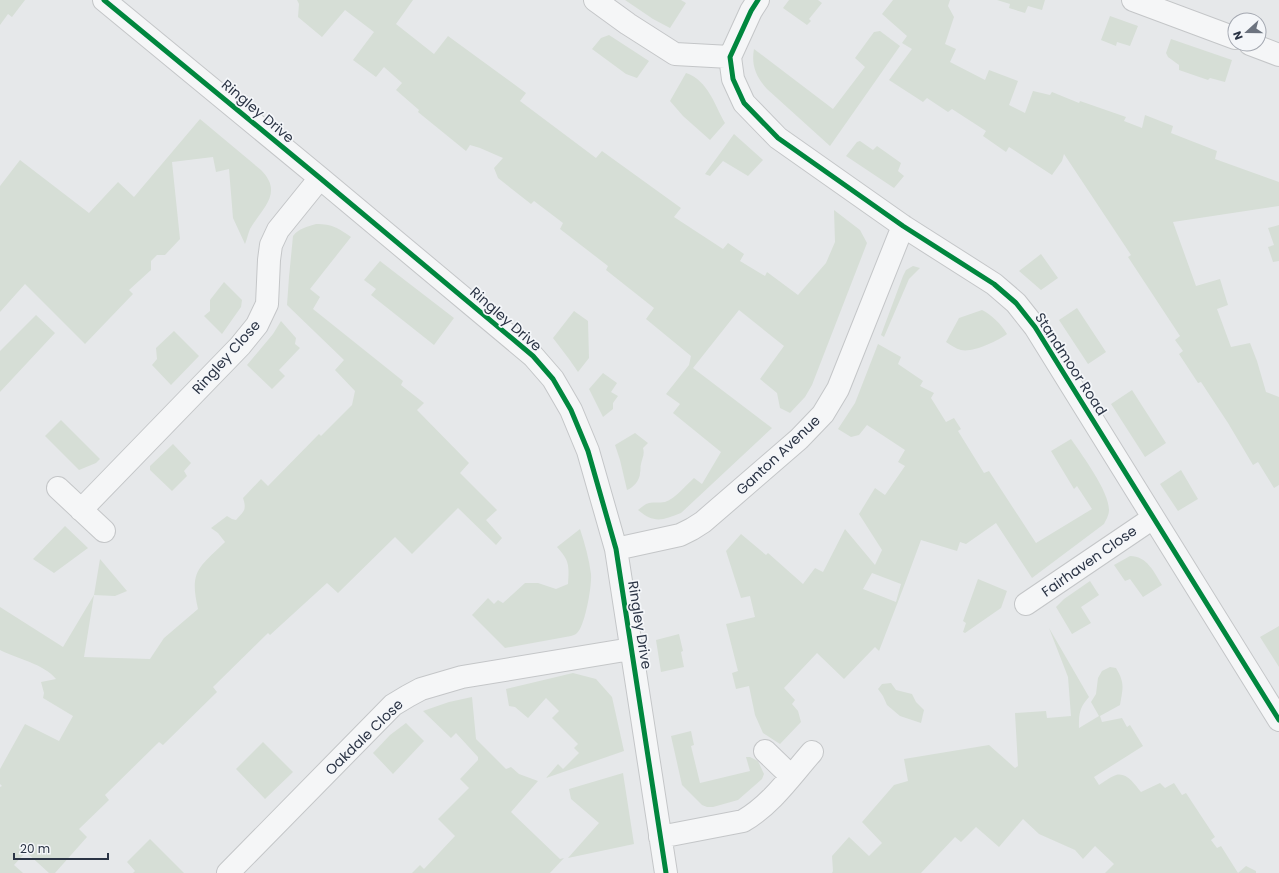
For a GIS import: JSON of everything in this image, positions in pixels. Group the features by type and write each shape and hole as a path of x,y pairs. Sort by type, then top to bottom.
{"street":[{"name":"Ringley Drive","path":"104,0 533,356 553,379 571,410 588,451 616,549 666,873"},
{"path":"596,0 628,24 675,54 730,57 751,11 758,0"},
{"path":"1133,0 1227,35"},
{"path":"1267,50 1279,55"},
{"name":"Standmoor Road","path":"730,57 733,79 744,103 778,138 903,226 994,284 1016,304 1035,327 1279,720"},
{"name":"Ringley Close","path":"81,510 240,346 258,325 267,304 271,245 278,230 320,178"},
{"name":"Ganton Avenue","path":"616,549 680,535 692,529 709,517 799,439 823,414 838,389 903,226"},
{"path":"58,488 104,531"},
{"name":"Fairhaven Close","path":"1026,604 1153,518"},
{"name":"Oakdale Close","path":"228,873 393,705 408,696 421,689 462,677 631,649"},
{"path":"765,751 791,776"},
{"path":"660,837 743,821 755,814 767,803 812,752"}],"shaded area":[{"path":"0,0 25,0 12,17 8,14 0,25"},
{"path":"297,0 413,0 396,24 434,54 448,36 526,93 520,101 596,158 602,151 681,208 674,217 723,249 728,243 744,254 740,261 765,276 767,272 798,295 826,263 835,242 834,210 860,230 867,243 812,385 805,397 790,413 780,408 777,393 760,379 784,346 739,310 693,368 772,428 681,513 664,519 654,519 638,510 649,503 665,502 669,500 677,495 694,478 702,484 721,452 673,413 680,404 666,394 689,365 691,356 646,319 654,308 606,270 608,266 560,229 563,223 534,201 531,204 498,178 494,168 503,158 470,145 466,151 418,112 419,110 396,90 402,83 384,67 376,77 353,60 374,32 345,10 322,37 298,17 299,4"},
{"path":"625,0 681,0 686,3 670,28 653,19"},
{"path":"789,0 818,0 822,3 809,19 811,21 807,25 783,8"},
{"path":"893,0 950,0 948,6 954,17 945,44 956,49 950,62 985,80 989,70 1018,81 1009,105 1025,113 1033,91 1050,95 1052,92 1079,103 1080,101 1126,117 1124,121 1142,128 1145,115 1173,126 1171,133 1217,151 1215,159 1279,182 1279,206 1173,222 1196,286 1220,279 1228,305 1217,309 1231,347 1250,343 1266,392 1279,397 1279,485 1274,488 1258,462 1253,465 1201,382 1198,383 1179,354 1183,351 1175,340 1180,336 1128,257 1131,255 1064,154 1062,161 1052,175 1009,147 1006,152 983,136 986,131 952,109 948,112 927,98 923,102 889,80 912,49 902,43 907,36 882,14"},
{"path":"997,0 1045,0 1042,10 1028,6 1025,13 1009,8 1010,4"},
{"path":"1110,16 1138,26 1130,46 1117,42 1116,46 1101,40"},
{"path":"880,31 900,46 830,146 767,89 755,70 753,60 754,49 833,109 865,67 855,58 874,32"},
{"path":"609,35 649,61 637,78 626,74 592,49 601,38"},
{"path":"1171,39 1232,60 1225,82 1210,78 1208,80 1179,70 1179,65 1168,57 1166,53"},
{"path":"686,73 694,76 705,87 725,123 710,140 683,116 670,101"},
{"path":"200,119 261,170 268,178 271,186 269,200 250,229 245,244 233,218 229,169 216,172 213,157 172,162 180,239 165,255 157,255 151,261 151,270 129,290 133,294 85,344 25,284 0,312 0,186 20,160 89,213 118,182 134,197"},
{"path":"734,134 763,160 748,176 723,161 710,176 705,174"},
{"path":"860,141 873,150 877,146 901,163 898,171 904,176 894,188 846,156 857,142"},
{"path":"322,224 335,227 351,237 310,289 320,297 313,309 403,381 401,385 424,403 417,410 469,463 460,473 497,510 486,520 502,538 496,545 458,508 412,554 395,537 338,593 327,583 270,635 268,633 213,687 217,692 163,745 159,742 105,795 109,800 79,829 87,837 55,873 49,873 26,852 14,865 23,873 0,873 0,787 2,786 0,784 0,769 25,724 59,741 73,716 43,698 44,693 41,682 56,679 51,674 45,669 0,650 0,607 63,647 94,595 84,657 150,659 164,638 198,609 195,586 198,571 225,542 218,533 211,528 227,516 236,520 245,508 243,498 261,479 268,486 319,434 321,436 352,405 355,391 335,370 344,360 287,305 293,236 295,233 306,227"},
{"path":"1279,225 1279,261 1273,262 1268,247 1274,245 1268,228"},
{"path":"1041,254 1058,278 1041,290 1019,271"},
{"path":"380,261 454,318 434,345 371,295 376,289 364,280"},
{"path":"913,266 920,268 909,279 884,337 881,335 903,276 906,270"},
{"path":"224,282 242,300 241,307 222,334 204,316 210,311 210,300"},
{"path":"1077,308 1106,352 1088,364 1059,320"},
{"path":"982,310 996,320 1007,334 998,340 972,350 959,349 946,342 959,318"},
{"path":"574,311 588,321 589,358 578,372 553,338"},
{"path":"36,315 55,333 0,392 0,351"},
{"path":"281,321 296,338 295,344 300,348 279,370 285,376 272,389 247,365 273,334"},
{"path":"174,331 199,356 171,385 152,365 157,359 156,348"},
{"path":"878,344 901,357 898,364 923,381 920,386 934,393 931,398 946,422 954,418 961,429 958,431 984,473 989,471 1036,543 1092,509 1077,486 1074,489 1051,451 1071,439 1100,483 1108,502 1109,510 1104,524 1032,578 996,523 966,544 960,542 957,551 921,540 879,651 875,647 844,679 817,653 784,688 795,700 792,704 798,711 801,722 780,744 763,733 755,715 749,686 736,689 732,673 738,671 726,624 755,617 750,596 741,598 726,551 741,534 766,555 768,553 803,584 815,568 823,572 845,529 875,565 882,550 859,514 875,488 885,495 905,466 898,462 905,450 867,425 859,435 851,437 838,429 855,403","holes":["872,573 901,584 896,602 863,589"]},
{"path":"603,373 617,383 611,392 618,396 613,403 613,409 603,417 589,389"},
{"path":"1132,390 1166,443 1145,457 1111,404"},
{"path":"61,420 100,459 96,463 79,470 45,436"},
{"path":"635,433 648,443 643,448 644,455 639,478 634,486 627,490 615,445"},
{"path":"173,444 191,463 184,471 187,476 172,491 150,470 150,466"},
{"path":"1181,470 1198,499 1178,511 1160,484"},
{"path":"65,526 88,548 54,573 33,559"},
{"path":"580,529 588,557 591,580 583,623 580,629 576,634 571,636 505,648 472,615 488,598 494,604 498,600 503,603 525,583 538,583 556,589 568,584 568,564 557,547"},
{"path":"1130,556 1141,559 1145,562 1153,570 1162,585 1143,597 1130,579 1125,581 1114,565"},
{"path":"100,559 127,591 115,596 94,595"},
{"path":"978,579 1007,591 1001,608 965,633 963,632 966,623 963,621"},
{"path":"1090,581 1099,595 1081,607 1091,623 1072,634 1056,607 1064,599"},
{"path":"1279,626 1279,667 1260,637"},
{"path":"1049,628 1089,697 1080,711 1079,728 1099,716 1091,702 1096,694 1098,678 1102,671 1110,667 1116,668 1122,682 1120,705 1100,716 1102,722 1122,718 1127,727 1130,725 1143,746 1094,777 1099,785 1116,775 1124,775 1127,777 1141,792 1160,783 1165,788 1174,783 1182,795 1186,793 1215,837 1211,840 1217,848 1221,846 1238,873 1105,873 1114,864 1095,846 1083,859 1075,850 1039,834 1023,819 999,847 976,827 961,842 955,837 921,873 832,873 832,856 849,837 869,856 882,843 862,822 894,785 908,781 904,759 989,745 1015,768 1018,766 1015,713 1046,711 1047,718 1071,716 1068,677"},
{"path":"679,634 683,651 681,652 684,667 661,672 656,640"},
{"path":"573,673 596,679 612,697 624,751 546,778 558,764 563,769 579,753 574,748 578,744 552,718 559,711 546,698 528,718 515,707 509,706 506,689"},
{"path":"891,683 896,690 912,694 916,702 924,710 921,723 900,716 887,705 878,689 882,684"},
{"path":"472,697 476,739 506,769 511,767 519,774 538,781 511,812 560,859 564,858 550,873 412,873 420,865 424,869 455,836 438,819 469,788 460,779 478,760 478,757 456,733 451,738 423,711 449,702"},
{"path":"406,723 424,741 393,774 373,753 390,735"},
{"path":"691,731 694,745 691,746 700,783 750,771 746,757 750,757 758,761 764,774 762,779 738,800 713,807 702,805 682,785 671,736"},
{"path":"263,742 293,772 265,799 236,769"},
{"path":"623,773 634,844 568,858 599,823 571,799 569,789"},
{"path":"150,839 184,873 133,873 135,871 127,862"},
{"path":"1246,866 1256,871 1256,873 1238,873"}],"cycle path":[{"path":"104,0 533,356 553,379 571,410 588,451 616,549 666,873"},
{"path":"758,0 751,11 730,57 733,79 744,103 778,138 903,226 994,284 1016,303 1035,327 1279,720"}]}
